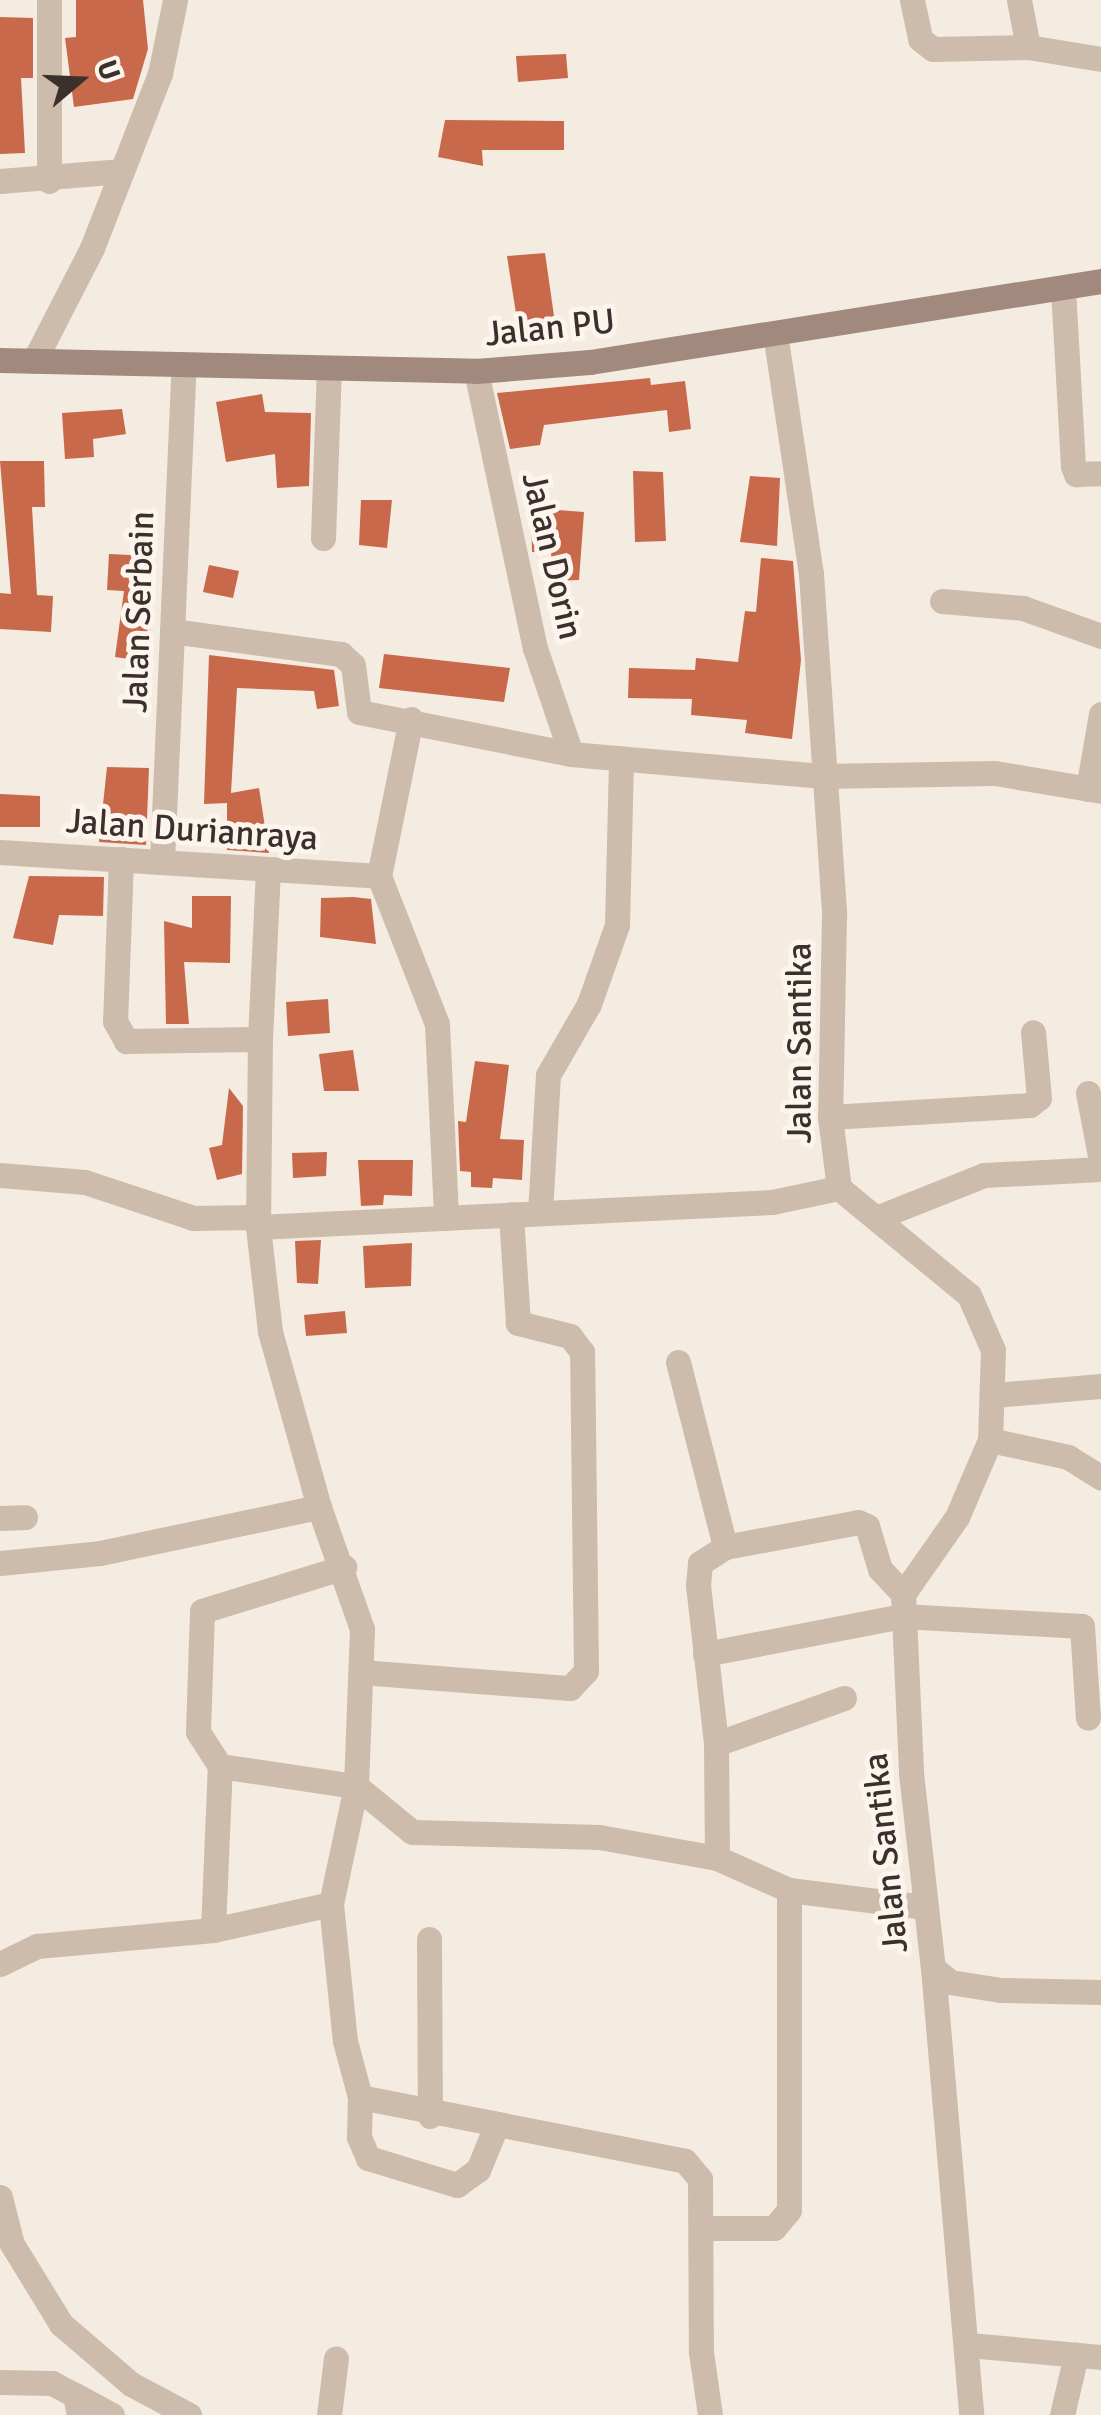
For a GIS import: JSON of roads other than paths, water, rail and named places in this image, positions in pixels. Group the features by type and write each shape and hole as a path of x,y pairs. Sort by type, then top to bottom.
{"street":[{"path":"48,182 49,0"},
{"path":"34,361 122,171 160,74 175,0"},
{"path":"912,0 924,46 1028,47 1101,60"},
{"path":"1018,0 1028,47"},
{"path":"0,181 48,182 122,171"},
{"name":"Jalan PU","path":"0,360 476,371 775,333 1101,281"},
{"path":"1063,288 1073,466 1076,474 1101,474"},
{"name":"Jalan Santika","path":"775,333 811,574 821,776 834,915 830,1117 839,1188 969,1295 993,1350 996,1395 990,1440 957,1517 902,1604 933,1968 950,1982 1001,1990 1101,1992"},
{"name":"Jalan Serbain","path":"162,861 184,364"},
{"path":"323,538 328,370"},
{"name":"Jalan Dorin","path":"476,371 535,648 571,754"},
{"path":"942,602 1023,608 1101,636"},
{"path":"172,631 342,654 352,665 354,708 621,762 821,776 995,773 1094,791 1101,714"},
{"path":"412,719 379,876 437,1024 446,1218"},
{"path":"540,1213 548,1075 589,1004 617,926 621,762"},
{"name":"Jalan Durianraya","path":"0,852 162,861 268,872 379,876"},
{"path":"121,860 120,1038 260,1039"},
{"path":"268,872 260,1039 258,1222 270,1331 319,1507 344,1566 362,1629 356,1786 331,1904 344,2041 360,2097 359,2138 368,2158 457,2185 478,2170 497,2124"},
{"path":"830,1117 1030,1105 1039,1098 1033,1032"},
{"path":"1088,1093 1101,1160"},
{"path":"876,1218 984,1174 1101,1169"},
{"path":"0,1175 85,1182 193,1218 258,1222 446,1218 772,1202 839,1188"},
{"path":"361,1672 570,1688 586,1671 582,1352 570,1336 518,1323 511,1214"},
{"path":"678,1362 725,1546"},
{"path":"996,1395 1101,1386"},
{"path":"990,1440 1068,1458 1101,1478"},
{"path":"0,1563 100,1552 319,1507"},
{"path":"717,1858 716,1744 700,1563 725,1546 858,1522 867,1526 880,1570 902,1604"},
{"path":"213,1930 220,1766 198,1732 202,1611 344,1566"},
{"path":"706,1654 902,1604 1082,1626 1088,1718"},
{"path":"716,1744 844,1698"},
{"path":"220,1766 356,1786 424,1837 599,1837 717,1858 790,1890 926,1908"},
{"path":"703,2228 774,2228 789,2210 790,1890"},
{"path":"0,1964 37,1946 213,1930 331,1904"},
{"path":"429,1939 430,2116"},
{"path":"933,1968 969,2345 971,2415"},
{"path":"360,2097 430,2116 497,2124 685,2161 700,2178 701,2352 710,2415"},
{"path":"0,2197 12,2244 60,2324 130,2384 189,2415"},
{"path":"969,2345 1089,2356 1062,2415"},
{"path":"329,2415 336,2358"},
{"path":"0,2382 52,2383 77,2405 112,2415"}]}
